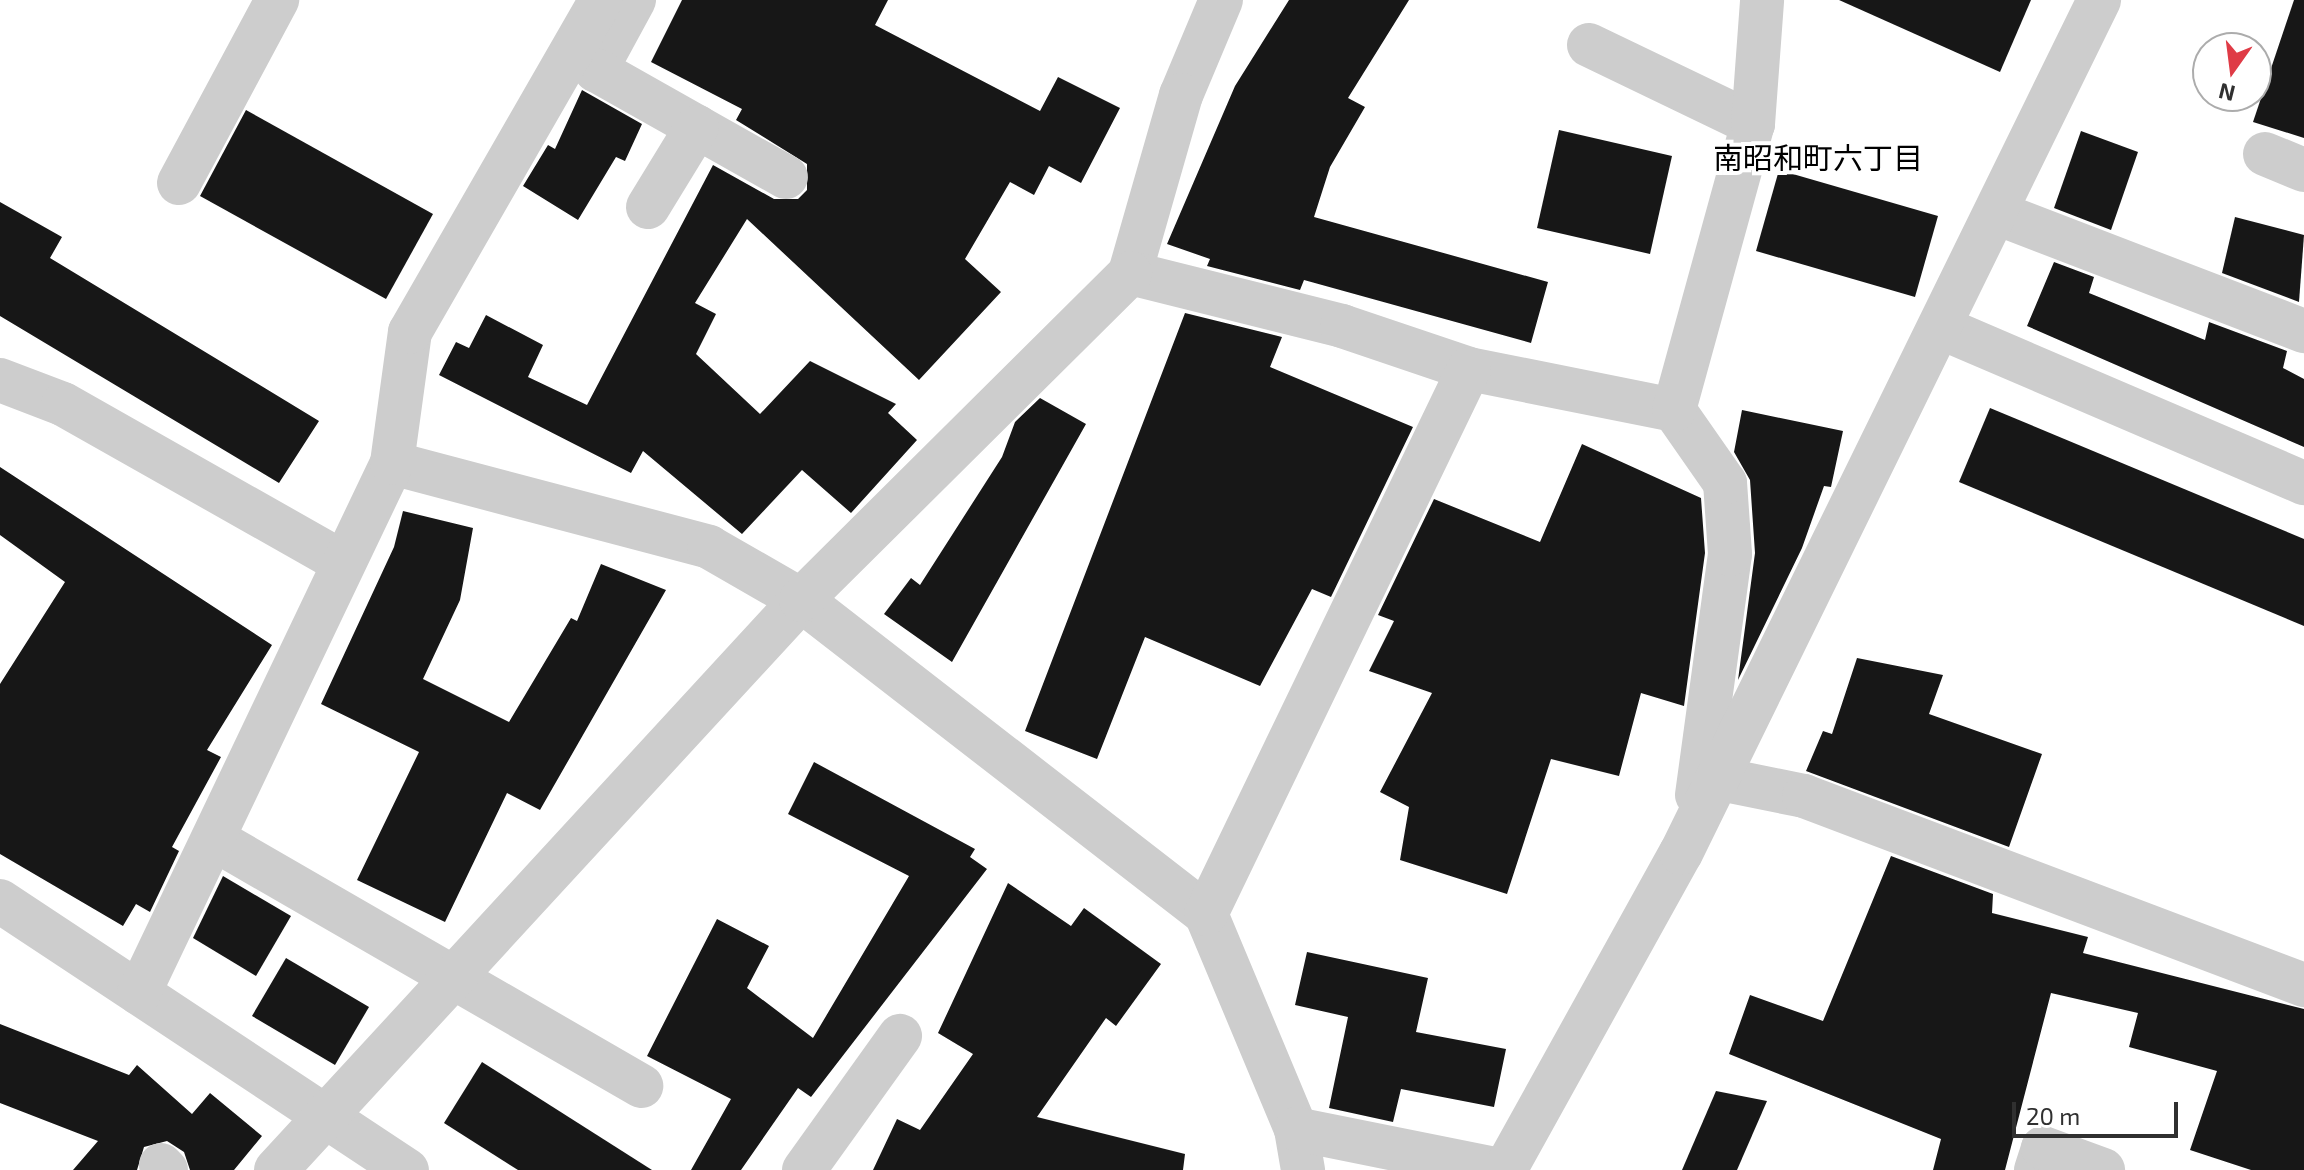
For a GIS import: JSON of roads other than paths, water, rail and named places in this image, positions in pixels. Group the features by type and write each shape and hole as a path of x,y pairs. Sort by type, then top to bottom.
{"street":[{"path":"179,183 277,0"},
{"path":"139,993 217,841 341,561 392,463 410,332 601,0"},
{"path":"634,0 596,70 786,177"},
{"path":"276,1170 449,975 801,600 1130,273 1181,95 1221,0"},
{"path":"1674,410 1753,124 1762,0"},
{"path":"392,463 709,547 801,600 1206,914 1300,1149 1502,1170 1695,822 1999,214 2099,0"},
{"path":"1589,45 1753,124"},
{"path":"648,207 697,127"},
{"path":"2265,154 2304,170"},
{"path":"1999,214 2304,331"},
{"path":"1130,273 1342,326 1469,369 1674,410 1725,483 1730,554 1704,703 1695,822"},
{"path":"1942,328 2304,483"},
{"path":"1206,914 1469,369"},
{"path":"0,380 63,404 341,561"},
{"path":"1715,778 1804,796 2304,985"},
{"path":"217,841 641,1086"},
{"path":"0,901 407,1170"},
{"path":"804,1170 900,1036"},
{"path":"2036,1170 2043,1148 2103,1170"}],"district":[{"name":"南昭和町六丁目","path":"1818,157"}]}
